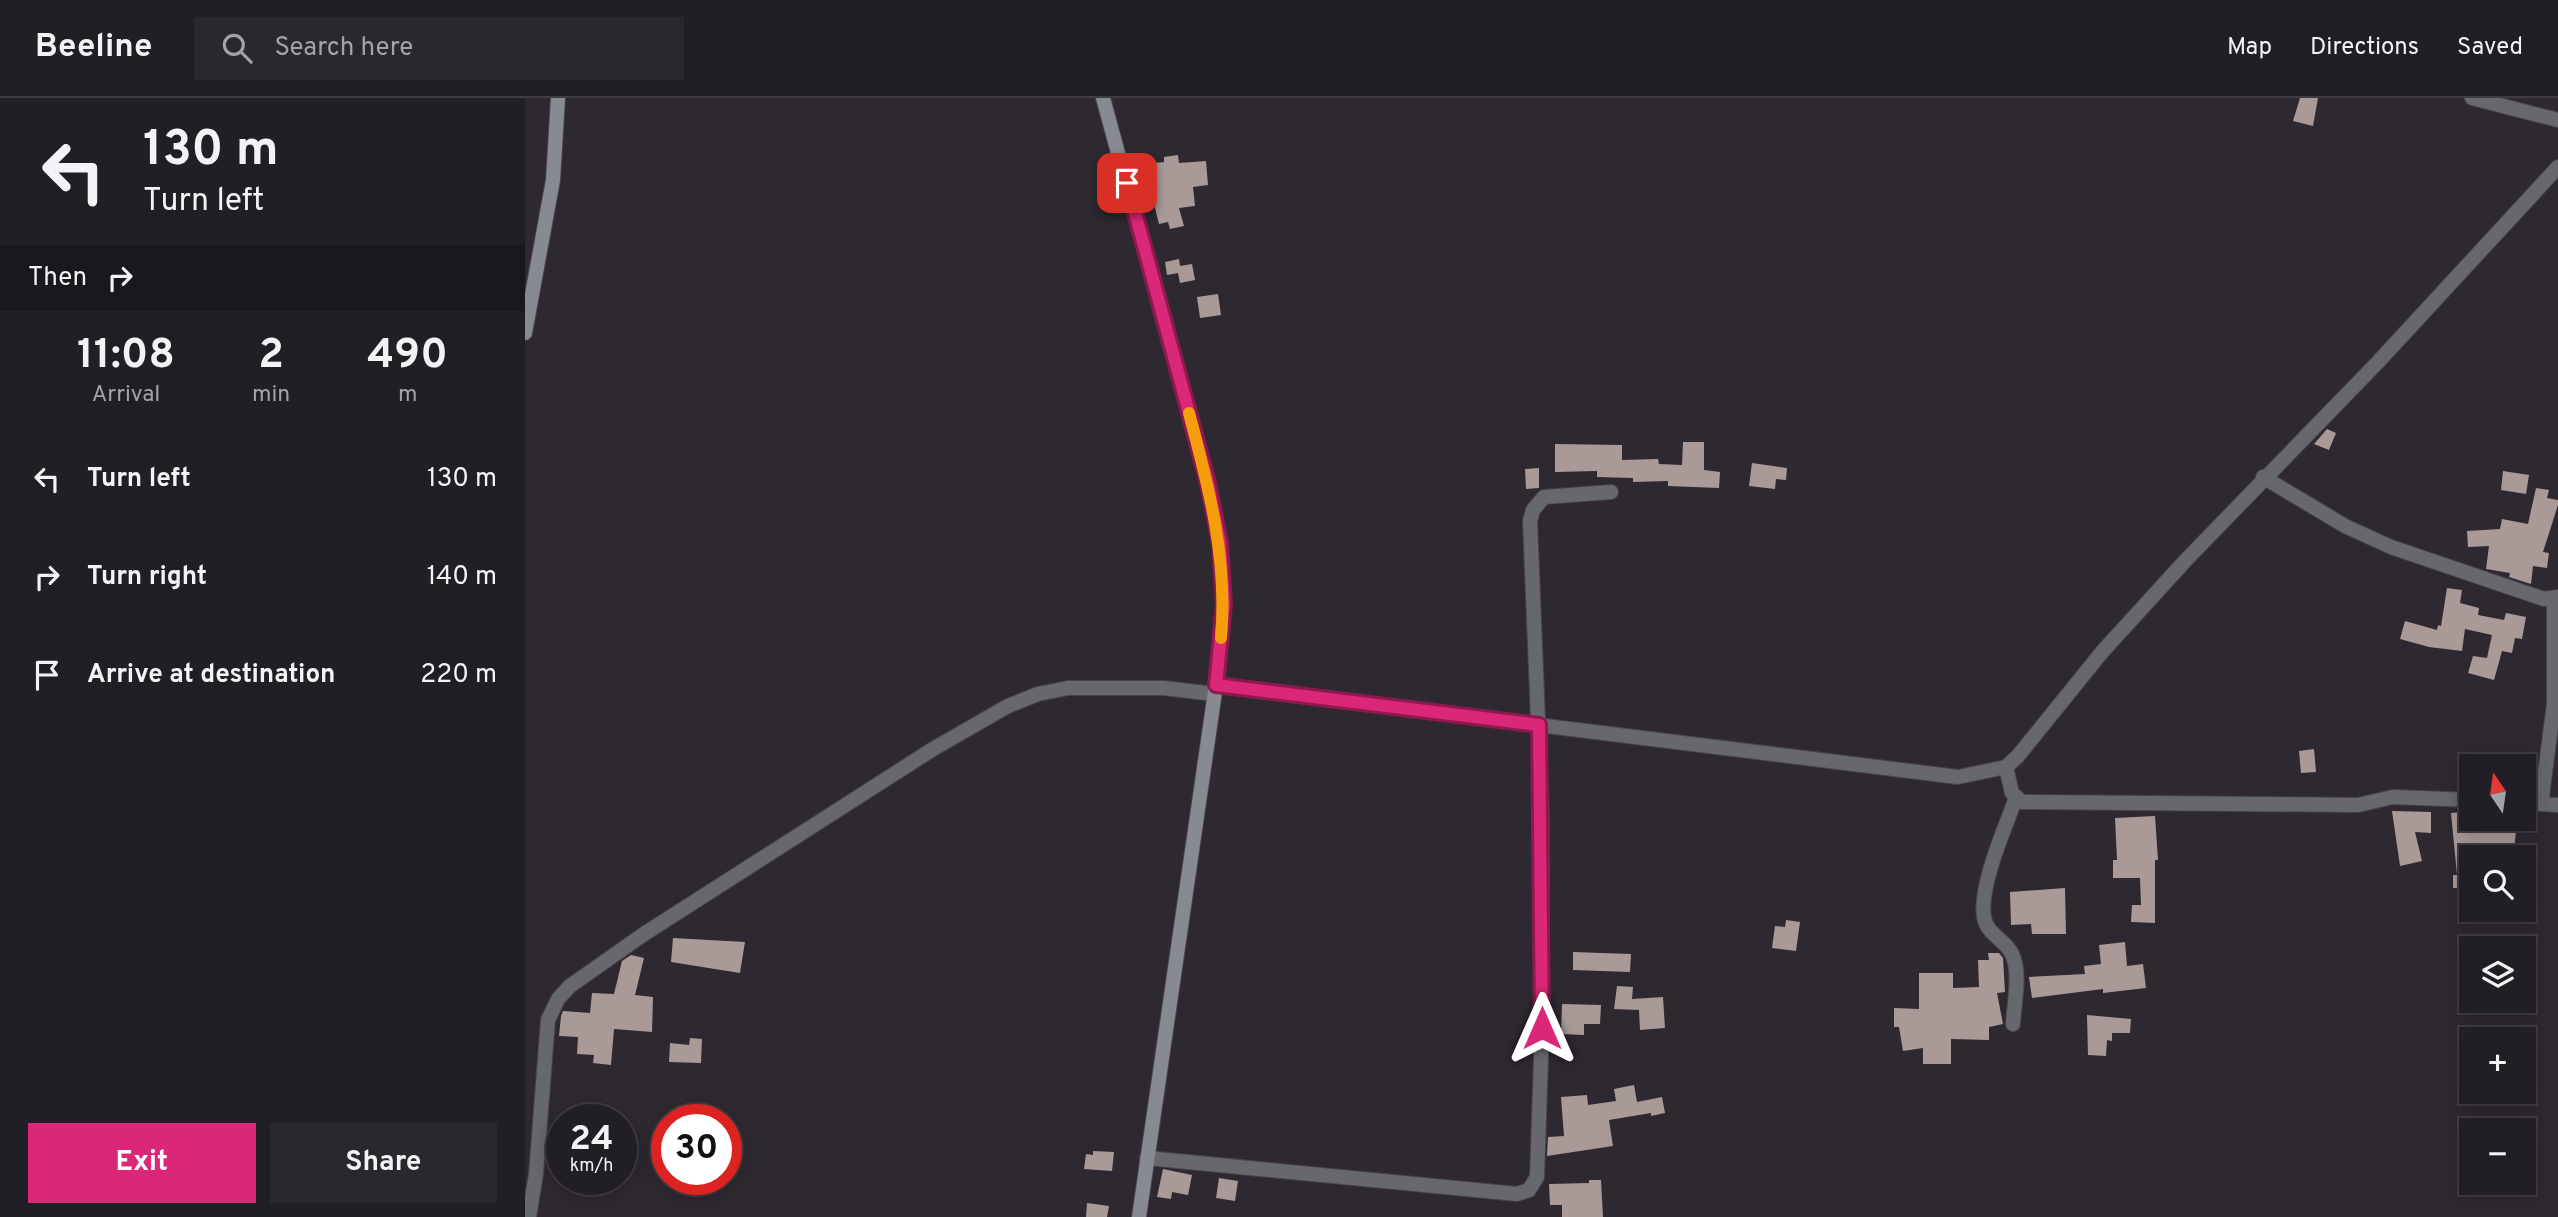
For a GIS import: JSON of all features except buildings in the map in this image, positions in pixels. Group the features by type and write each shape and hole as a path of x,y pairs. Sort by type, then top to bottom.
{"main road":[{"path":"525,333 553,180 558,98"},
{"path":"1103,98 1208,483 1218,531 1224,604 1215,690 1139,1217"}],"street":[{"path":"2472,98 2558,120"},
{"path":"530,1217 548,1020 558,999 570,986 644,934 933,749 1008,706 1038,694 1068,688 1215,690 1539,725 1958,777 1981,775 2005,767 2032,740 2102,652 2263,477 2378,362 2558,167"},
{"path":"2263,477 2345,526 2391,547 2556,598 2556,704 2541,804"},
{"path":"1147,1158 1517,1194 1534,1185 1537,1177 1542,1028 1539,725 1530,522 1532,510 1544,497 1611,492"},
{"path":"2005,767 2015,798 1985,893 1983,916 1989,931 2008,948 2015,964 2013,1024"},
{"path":"2015,798 2022,802 2042,804 2141,801 2358,805 2393,797 2459,800"},
{"path":"2536,803 2558,806"}],"slow traffic":[{"path":"1189,413 1208,483 1220,543 1224,604 1221,638"}],"route":[{"path":"1127,183 1208,483 1220,543 1224,604 1216,685 1539,725 1542,1028"}]}
